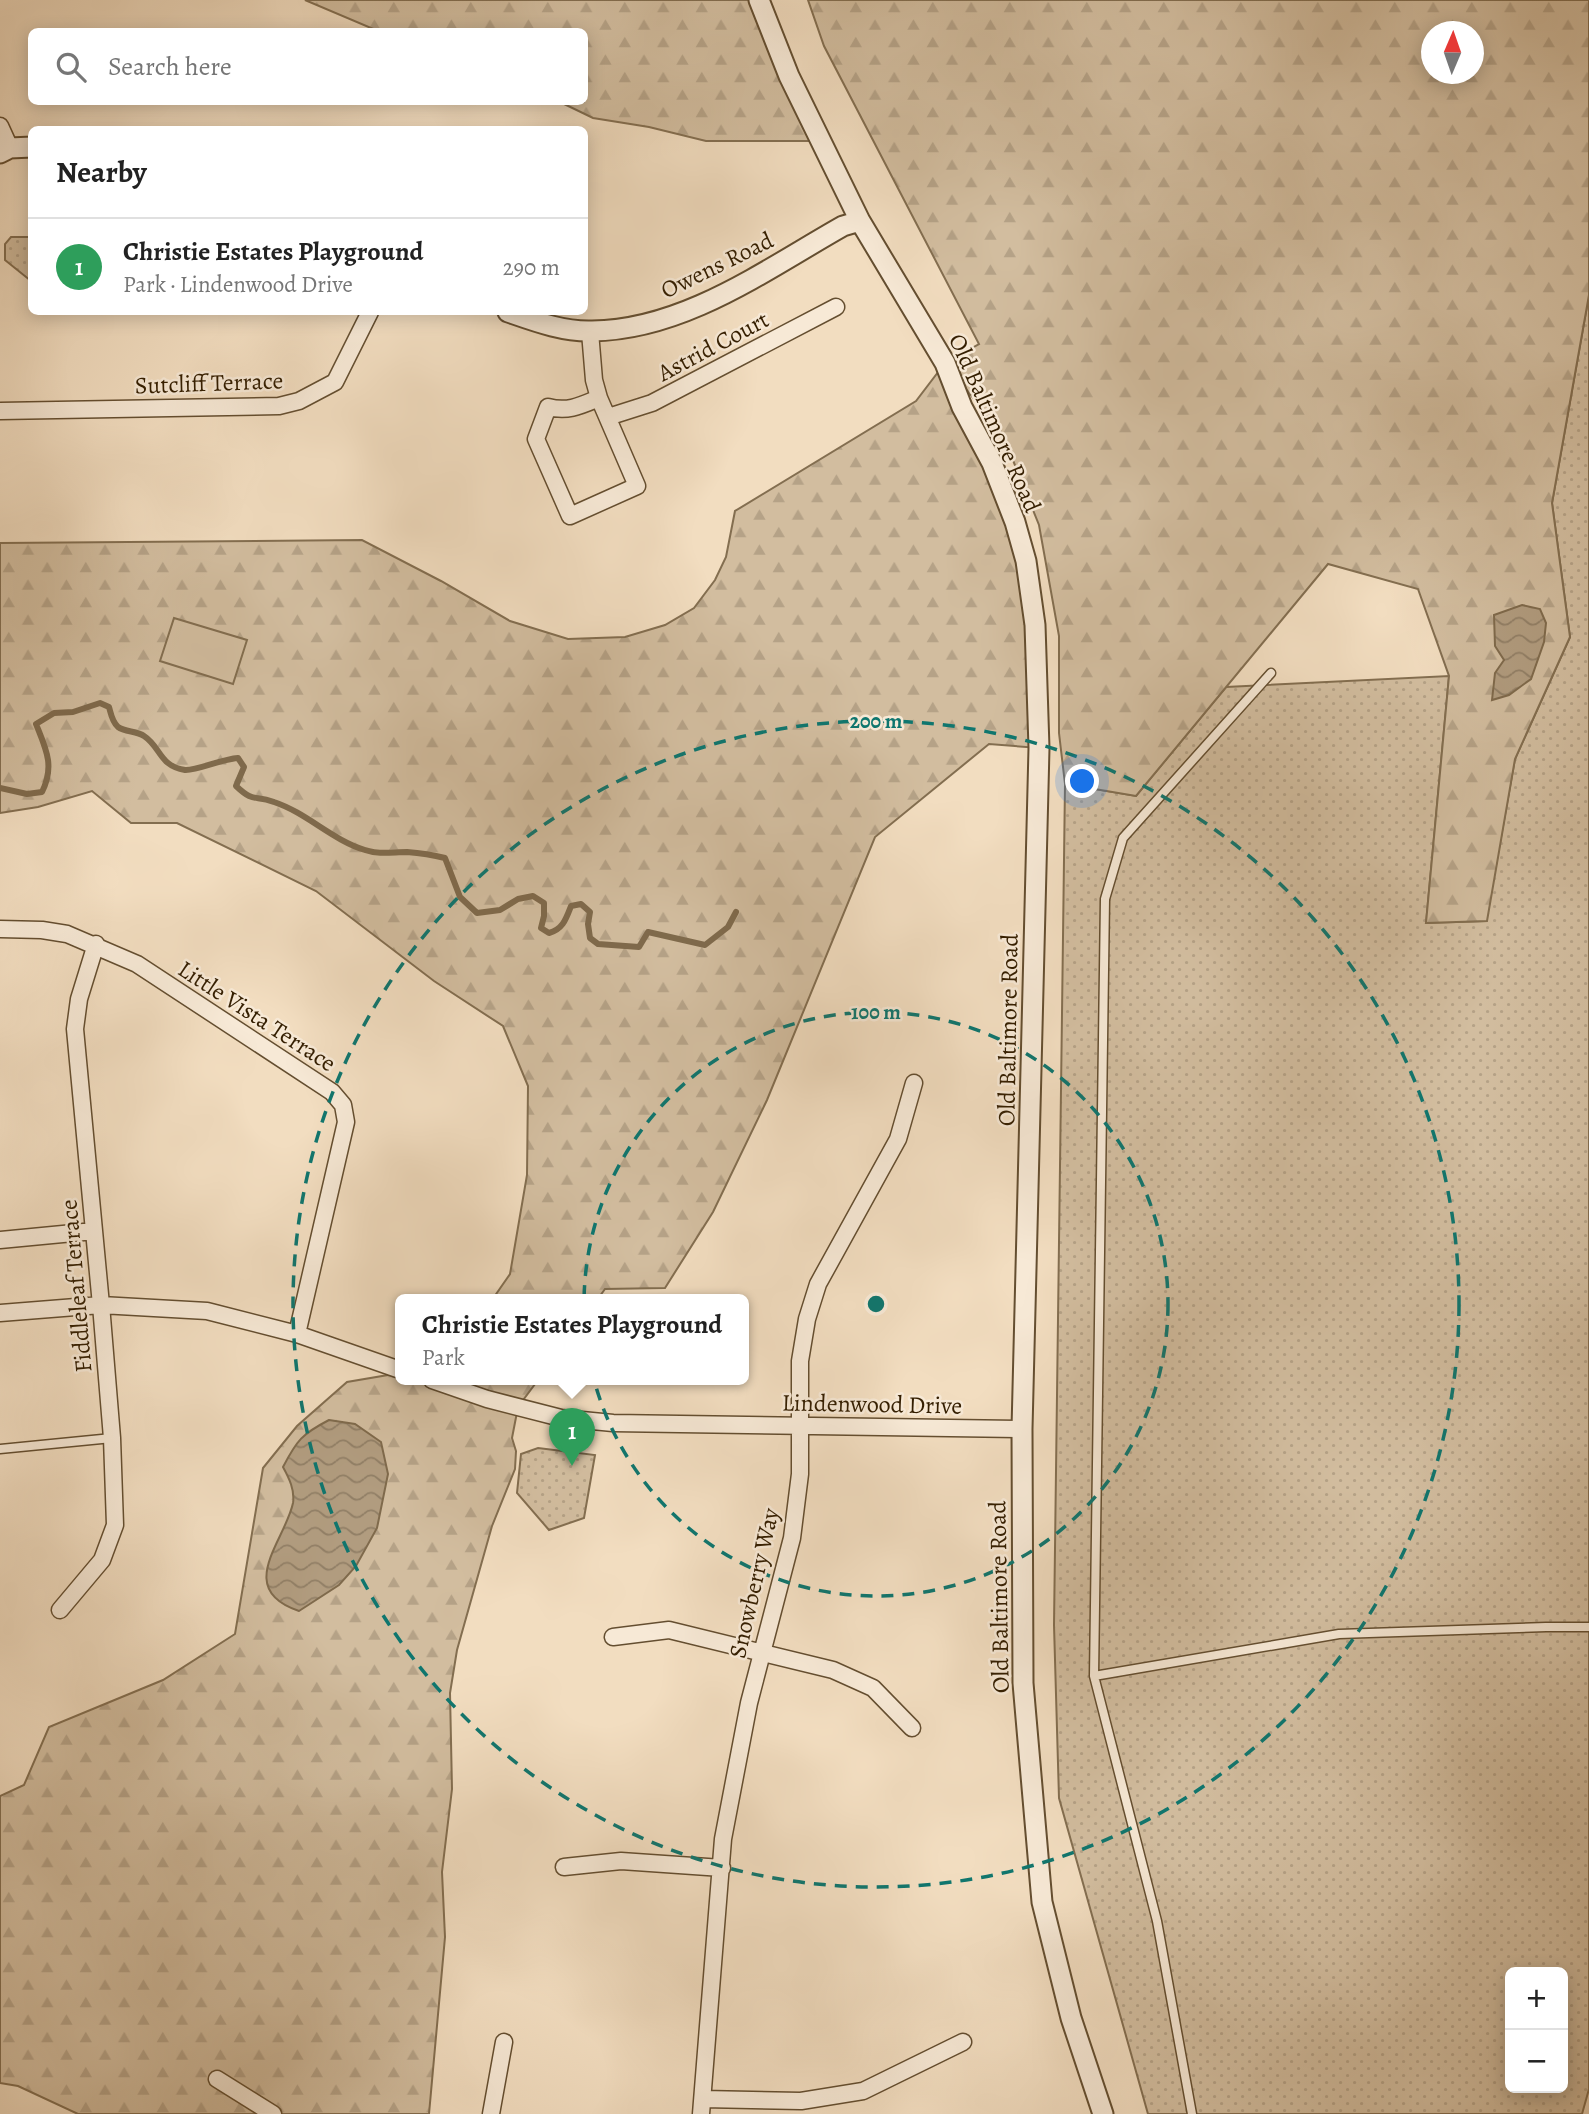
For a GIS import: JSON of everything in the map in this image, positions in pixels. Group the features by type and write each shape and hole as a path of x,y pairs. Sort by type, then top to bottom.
{"street":[{"name":"Old Baltimore Road","path":"759,0 789,76 860,221 945,363 962,407 992,463 1015,522 1026,562 1035,625 1039,760 1022,1429 1023,1683 1042,1902 1071,2018 1103,2114"},
{"path":"0,126 5,150 28,147"},
{"name":"Owens Road","path":"517,315 545,325 590,331 634,326 680,314 727,292 843,226 860,221"},
{"name":"Astrid Court","path":"608,417 652,403 836,307"},
{"name":"Sutcliff Terrace","path":"0,411 279,407 299,401 335,382 368,315"},
{"path":"590,331 594,380 599,398 637,486 570,516 536,439 548,407 561,411 572,410 599,398"},
{"name":"Little Vista Terrace","path":"0,929 42,929 68,934 137,964 332,1092 343,1105 346,1122 297,1334"},
{"name":"Fiddleleaf Terrace","path":"60,1610 102,1560 115,1525 112,1438 75,1029 79,999 96,944"},
{"name":"Snowberry Way","path":"702,2106 723,1839 749,1703 792,1538 800,1474 800,1361 807,1319 818,1284 898,1139 914,1083"},
{"path":"0,1240 94,1231"},
{"path":"0,1313 101,1305 207,1311 297,1334 395,1368"},
{"name":"Lindenwood Drive","path":"446,1385 487,1399 561,1418 613,1423 1022,1429"},
{"path":"613,1637 669,1630 833,1670 873,1688 912,1728"},
{"path":"565,1867 621,1861 722,1868"},
{"path":"491,2114 504,2042"},
{"path":"702,2106 801,2101 863,2091 963,2042"},
{"path":"217,2079 273,2114"}],"lane":[{"path":"1192,2114 1157,1922 1094,1676 1105,899 1123,838 1272,673"},
{"path":"0,1449 112,1438"},
{"path":"1094,1676 1339,1634 1589,1628"}],"green space":[{"path":"305,0 759,0 822,141 706,141 649,127 593,118 566,105 588,105 588,28 371,28"},
{"path":"808,0 1589,0 1589,295 1552,503 1570,637 1515,759 1487,921 1426,923 1449,676 1418,589 1328,564 1136,796 1065,784 1059,733 1059,636 1039,525 1002,433 947,366 1015,522 1039,748 989,744 875,837 767,1100 713,1212 665,1288 605,1289 601,1294 496,1294 510,1274 527,1175 528,1086 503,1026 434,981 316,891 177,823 131,823 92,791 38,807 0,813 0,543 362,540 510,621 568,639 625,637 665,625 694,608 715,580 726,557 735,511 916,401 945,363 979,344 824,46"},
{"path":"11,237 28,237 28,279 5,260 5,244"},
{"path":"1589,295 1589,2089 1582,2114 1148,2114 1059,1798 1054,1625 1065,784 1136,796 1226,687 1449,676 1426,923 1486,921 1515,759 1570,637 1552,503"},
{"path":"174,618 247,640 233,684 160,661"},
{"path":"395,1374 395,1385 534,1385 518,1407 512,1438 516,1451 515,1469 492,1526 457,1650 450,1693 452,1789 442,1872 445,1937 429,2114 78,2114 18,2086 0,2083 0,1796 24,1785 49,1727 163,1680 235,1634 263,1468 297,1426 347,1382"},
{"path":"538,1448 595,1455 584,1518 549,1530 517,1493 521,1454"}],"water":[{"path":"1522,605 1540,609 1546,623 1544,642 1531,679 1509,695 1492,700 1495,673 1504,660 1495,646 1494,615"},
{"path":"329,1420 355,1424 381,1442 388,1474 377,1528 356,1566 339,1585 299,1611 280,1602 270,1590 266,1577 274,1548 293,1503 292,1489 283,1467 301,1439"}],"waterway":[{"path":"0,788 27,794 42,792 48,774 48,758 36,724 54,713 73,712 100,703 109,707 118,727 150,740 165,760 176,768 190,770 238,758 244,767 236,786 247,795 286,807 353,846 370,852 412,852 445,858 460,897 477,913 500,910 518,899 533,896 544,903 541,928 549,933 561,926 571,906 581,904 590,912 590,938 598,944 639,947 648,932 705,945 728,927 736,912"}],"place":[{"name":"Christie Estates Playground","path":"572,1466"}]}
